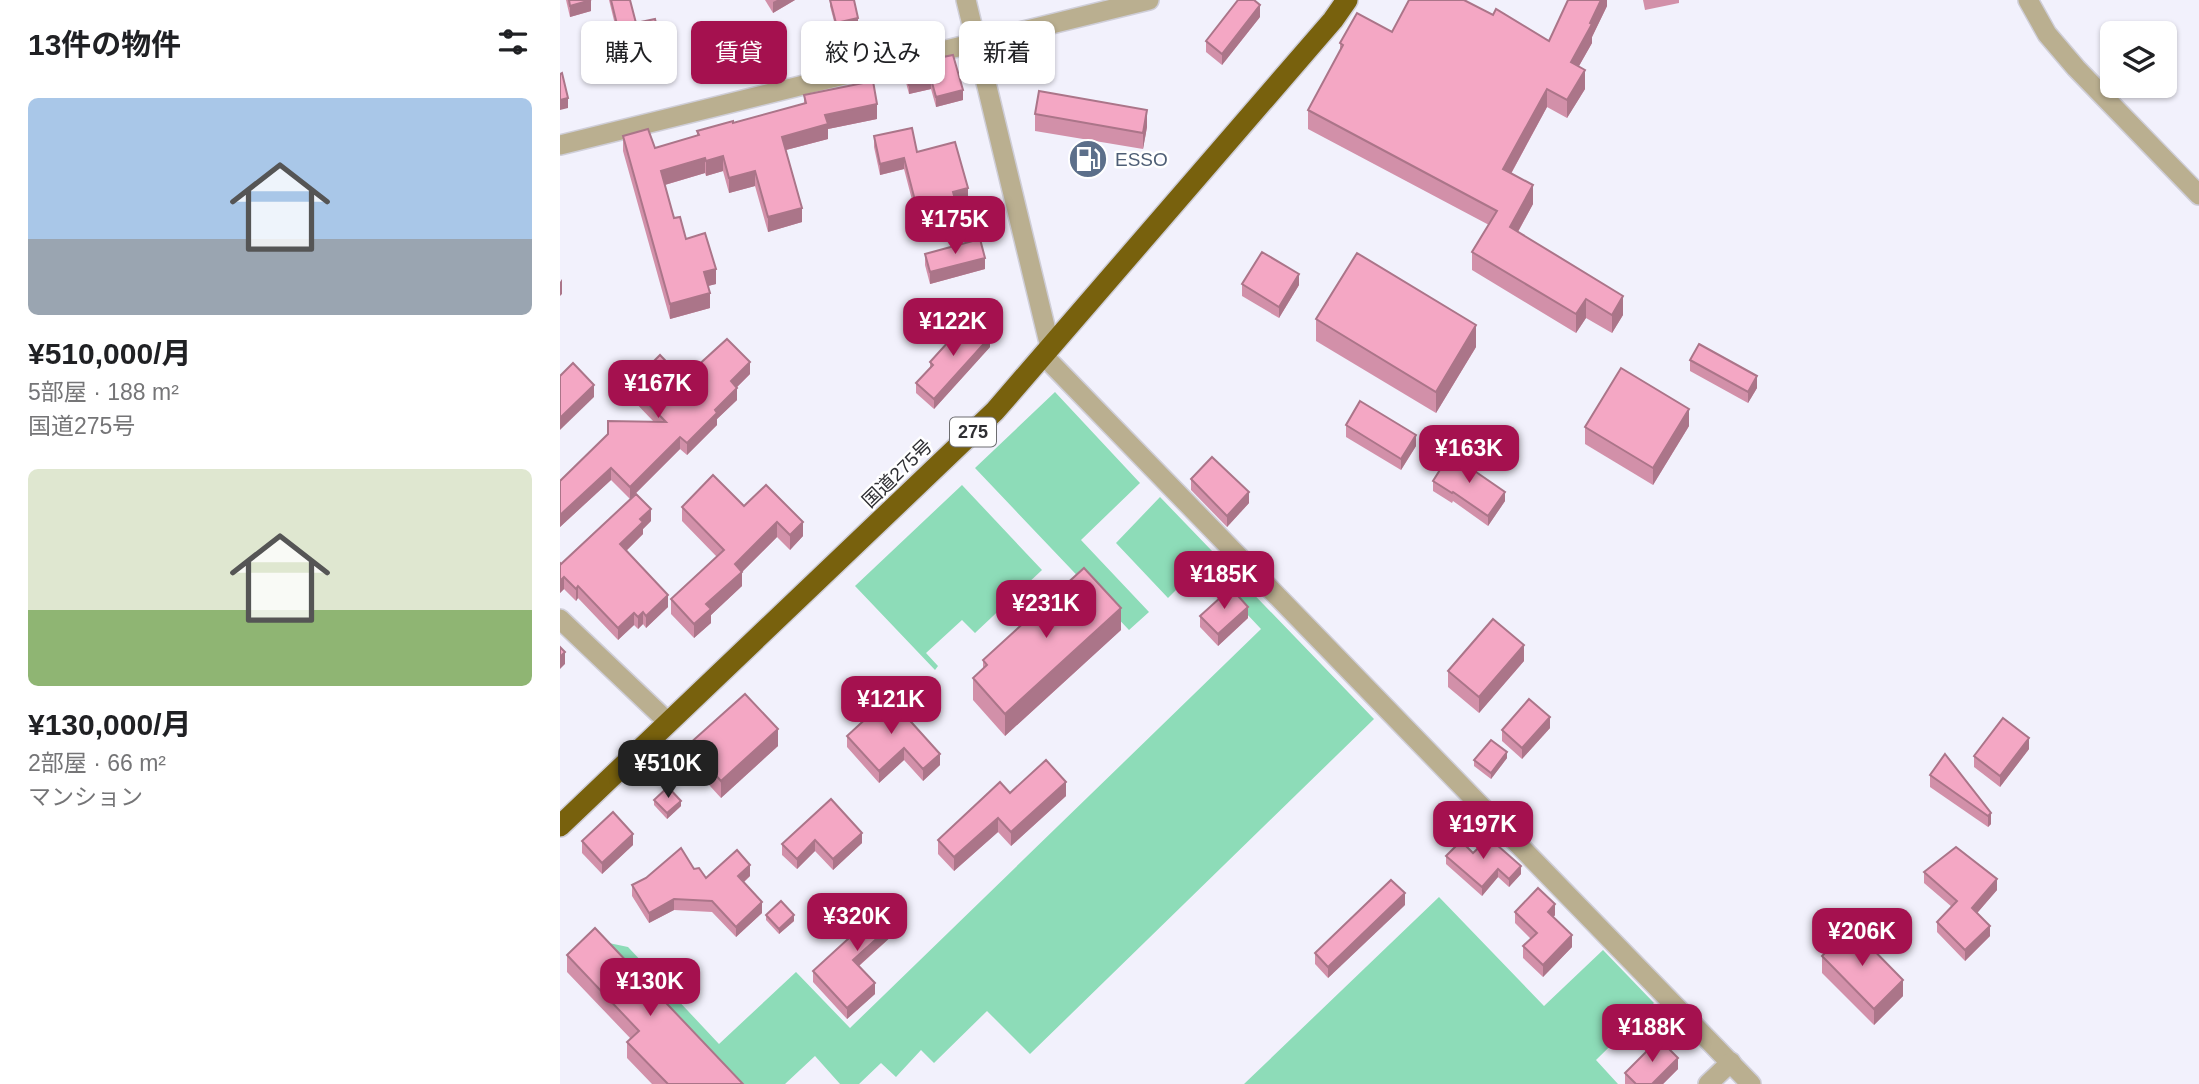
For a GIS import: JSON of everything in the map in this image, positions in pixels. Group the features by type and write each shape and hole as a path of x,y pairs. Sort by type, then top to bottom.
{"highway":[{"name":"国道275号","path":"560,827 995,411 1333,20 1347,0"}],"street":[{"path":"967,0 972,21"},
{"path":"1055,24 1149,0"},
{"path":"2028,0 2047,34 2076,68 2199,195"},
{"path":"560,145 959,47"},
{"path":"986,84 1046,351 1751,1084"},
{"path":"560,619 668,722"},
{"path":"1708,1084 1731,1062"}],"green space":[{"path":"1055,392 1140,483 1081,540 1149,612 1129,630 975,468"},
{"path":"962,485 1042,570 975,633 962,620 926,653 938,666 935,670 855,586"},
{"path":"1160,497 1374,719 1030,1054 987,1011 934,1063 921,1050 896,1077 881,1063 859,1084 840,1084 815,1056 785,1084 737,1084 604,942 628,947 719,1044 796,972 850,1028 1261,629 1229,595 1226,597 1198,568 1168,598 1116,543"},
{"path":"1439,897 1544,1006 1603,950 1654,1003 1596,1060 1618,1084 1244,1084"}],"building":[{"path":"569,0 591,0 570,6"},
{"path":"611,0 630,0 635,21 616,21"},
{"path":"830,0 854,0 858,18 835,21"},
{"path":"1238,0 1254,0 1260,5 1222,54 1206,41"},
{"path":"1409,0 1464,0 1493,15 1496,9 1549,41 1568,0 1601,0 1590,23 1592,24 1571,62 1585,70 1567,100 1547,89 1503,169 1533,185 1510,227 1623,296 1612,315 1586,299 1576,314 1472,252 1497,211 1308,110 1357,13 1392,32"},
{"path":"953,55 959,84 963,90 936,97 932,84 945,84 945,57"},
{"path":"562,73 568,98 560,100 560,74"},
{"path":"858,84 874,84 877,104 825,115 828,124 782,137 802,208 768,217 755,171 729,178 723,156 706,161 705,158 661,171 674,218 680,217 686,239 705,233 716,269 704,272 710,293 670,304 623,136 648,129 655,148 699,135 697,131 806,103 804,95"},
{"path":"1039,91 1147,110 1143,133 1035,114"},
{"path":"912,128 917,152 955,142 968,188 953,192 957,206 919,216 904,158 880,164 874,136"},
{"path":"980,239 985,258 930,272 925,254"},
{"path":"1262,252 1299,274 1279,307 1242,284"},
{"path":"1357,253 1476,325 1436,392 1316,319"},
{"path":"969,319 990,337 934,399 916,383 933,365 930,362"},
{"path":"727,339 750,362 731,381 737,388 715,410 717,413 687,443 680,437 630,487 611,468 560,515 560,481 608,434 608,421 666,422 630,385 660,355 683,379"},
{"path":"1699,344 1757,376 1748,392 1690,360"},
{"path":"573,363 594,385 560,418 560,376"},
{"path":"1621,368 1689,409 1653,468 1585,427"},
{"path":"1360,401 1416,435 1401,459 1346,425"},
{"path":"1450,454 1505,492 1488,516 1433,481"},
{"path":"1212,457 1249,492 1227,516 1191,479"},
{"path":"713,475 744,506 766,485 803,522 790,535 777,522 735,564 742,572 706,604 711,609 694,624 671,599 724,550 682,507"},
{"path":"636,494 651,509 640,519 643,522 620,544 668,595 646,616 643,612 638,617 634,613 618,628 578,586 576,589 564,577 560,581 560,563"},
{"path":"1084,568 1121,608 1005,714 973,678 987,665 983,660"},
{"path":"1231,588 1248,607 1218,634 1200,616"},
{"path":"1493,619 1524,645 1479,697 1448,671"},
{"path":"885,693 940,754 923,769 904,748 879,771 847,736 872,713 867,709"},
{"path":"745,694 778,729 721,781 688,745"},
{"path":"1529,699 1550,717 1522,748 1502,730"},
{"path":"2003,718 2029,738 2000,776 1974,756"},
{"path":"1491,740 1507,752 1491,773 1474,760"},
{"path":"1945,754 1991,813 1988,816 1930,775"},
{"path":"1046,760 1066,782 1011,832 998,818 954,857 938,840 1000,782 1010,793"},
{"path":"668,787 681,801 667,813 654,800"},
{"path":"831,799 862,833 833,859 815,840 797,859 782,844"},
{"path":"613,812 633,834 602,863 582,841"},
{"path":"1489,838 1521,866 1509,879 1498,869 1482,887 1446,856 1461,841 1473,853"},
{"path":"1956,847 1997,879 1972,908 1990,926 1965,950 1937,922 1957,901 1924,872"},
{"path":"681,848 694,869 699,868 706,878 737,850 750,865 738,876 762,902 736,927 712,901 674,899 649,913 632,885 646,878"},
{"path":"1391,880 1405,893 1328,967 1315,953"},
{"path":"1538,888 1555,904 1548,912 1572,935 1543,965 1523,946 1537,933 1515,912"},
{"path":"890,896 905,913 853,960 875,983 847,1008 813,971 860,928 851,919 865,906 871,913"},
{"path":"781,901 794,915 779,929 766,915"},
{"path":"1851,927 1903,980 1874,1009 1822,956"},
{"path":"595,928 743,1084 668,1084 627,1042 639,1031 567,955"},
{"path":"1659,1039 1678,1058 1652,1084 1636,1084 1625,1073"}],"place":[{"name":"ESSO","path":"1088,159"}]}
